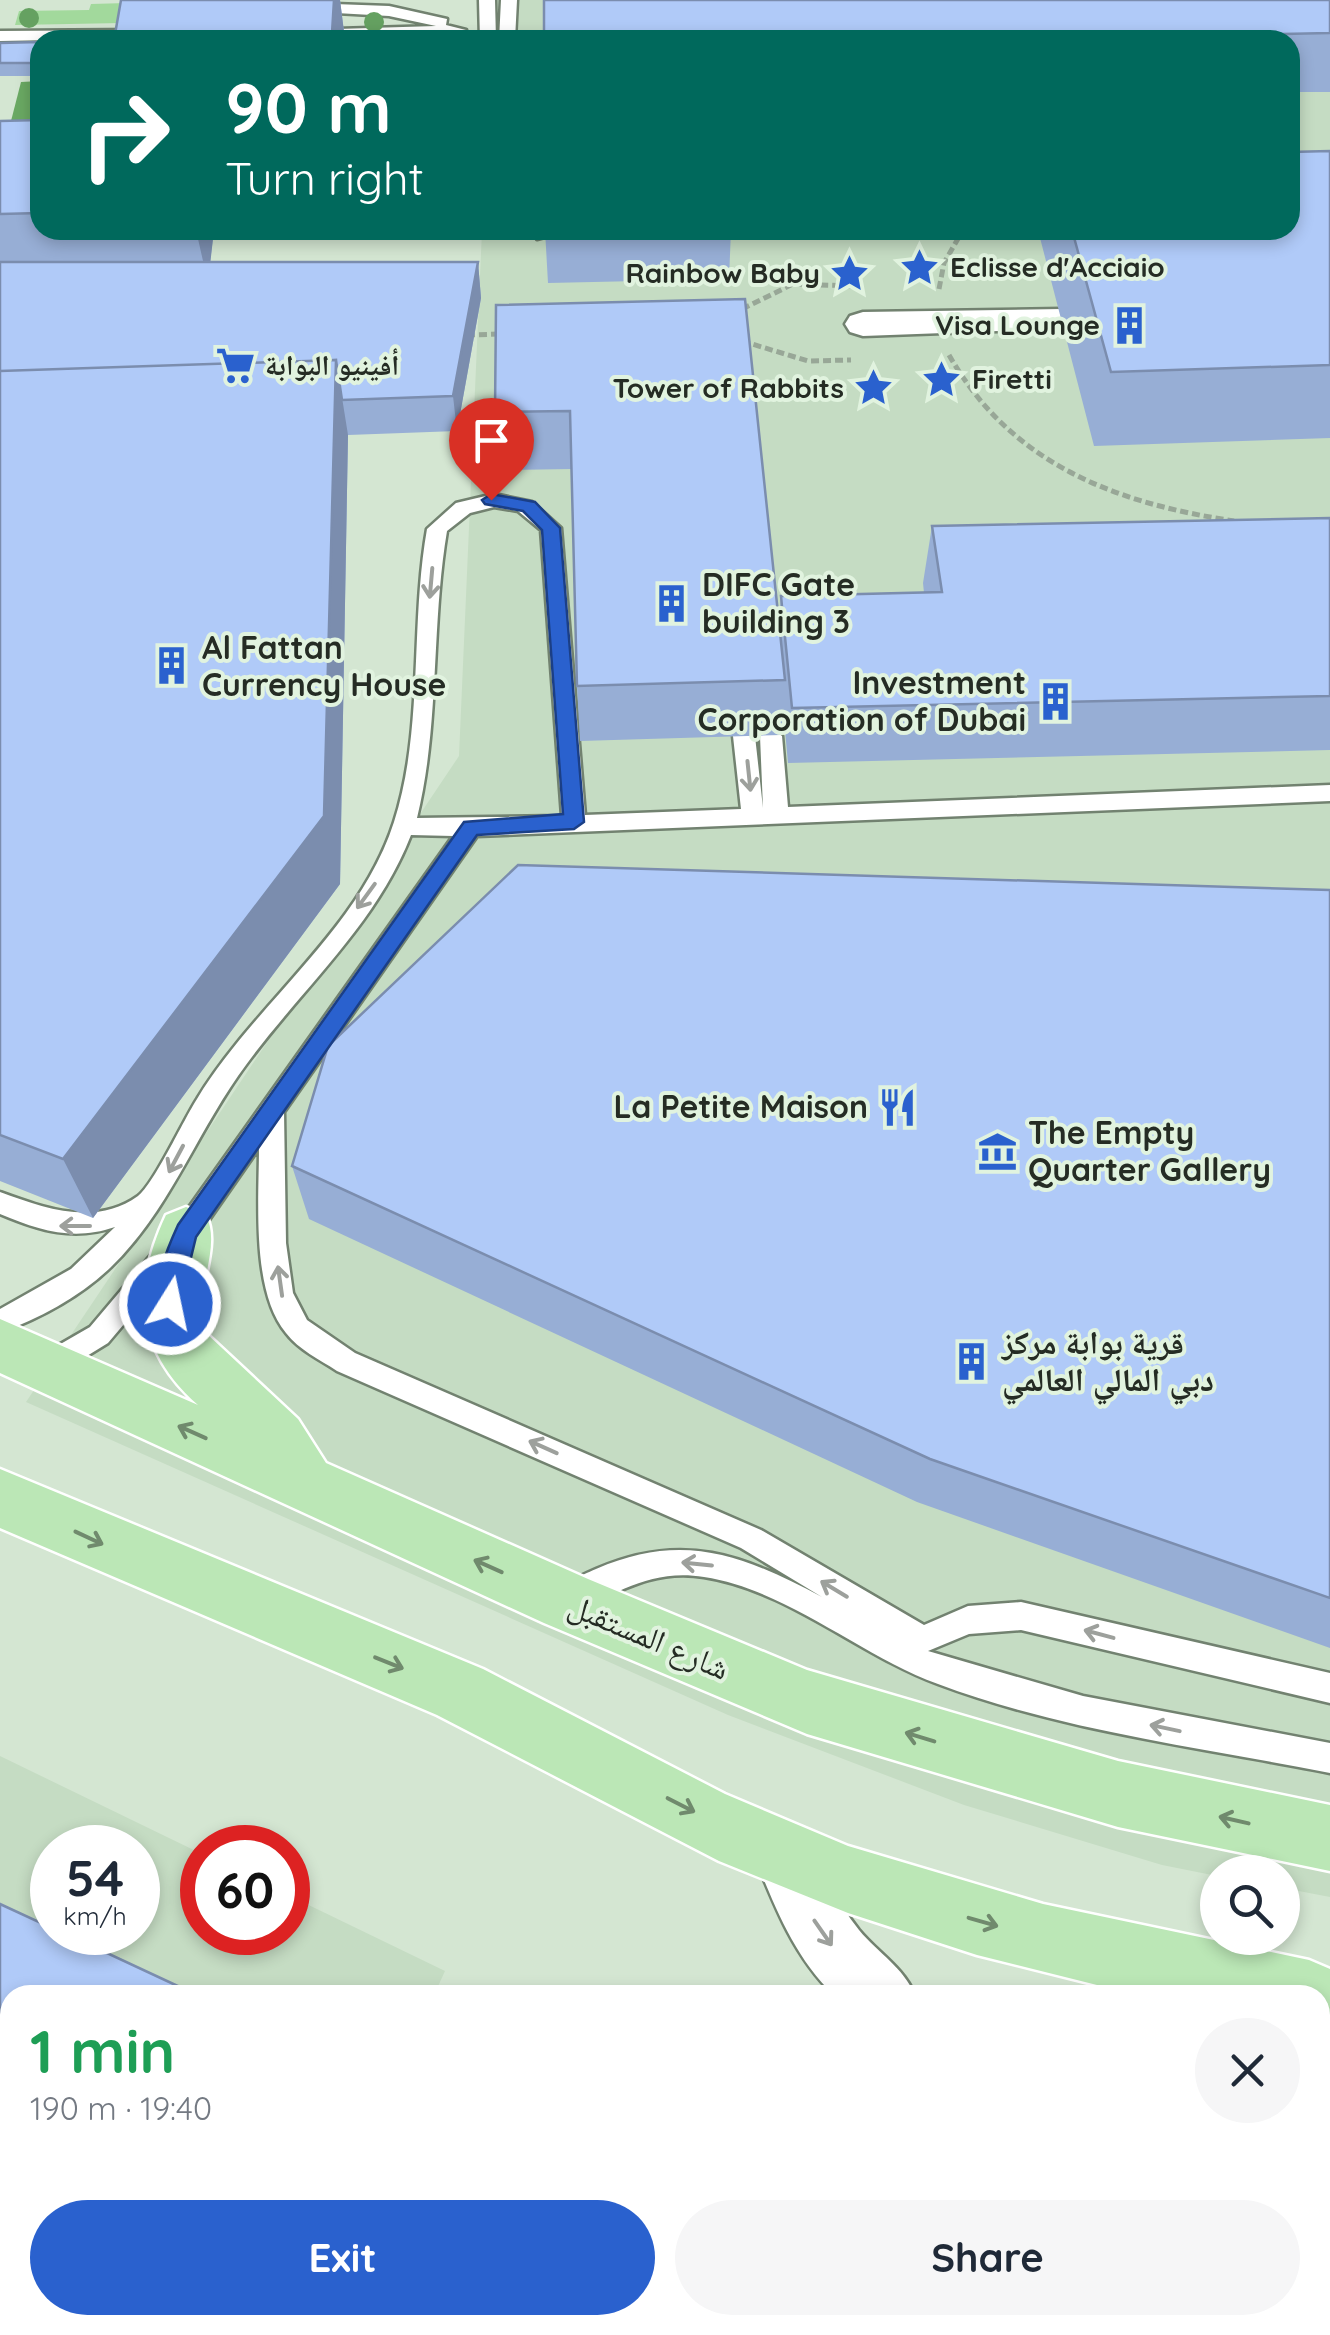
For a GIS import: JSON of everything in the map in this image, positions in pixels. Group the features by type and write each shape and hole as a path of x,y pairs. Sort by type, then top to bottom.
{"main road":[{"path":"168,1217 174,1268 170,1304 177,1338 195,1368 286,1449 306,1484"},
{"name":"شارع المستقبل","path":"16,1364 306,1484 566,1601 807,1702 1118,1794 1330,1838"},
{"path":"0,1498 136,1560 463,1694 784,1855 920,1903 1061,1944 1260,1985"}],"street":[{"path":"866,342 939,323 1062,320"},
{"path":"784,1855 818,1928 843,1960 872,1985"}],"lane":[{"path":"487,0 488,30"},
{"path":"508,30 509,0"},
{"path":"295,7 389,11 432,19 453,30"},
{"path":"1,42 30,40"},
{"path":"16,1364 99,1336 168,1217 229,1069 370,893 404,826 416,773 437,529 457,510 491,500 528,506 551,528 574,822"},
{"path":"744,736 753,814"},
{"path":"770,736 778,814"},
{"path":"404,826 471,828 1330,793"},
{"path":"0,1321 82,1275 168,1217 272,1111 471,828"},
{"path":"272,1111 274,1234 282,1295 288,1314 309,1337 346,1362 751,1539 907,1645 972,1681 1104,1715 1330,1758"},
{"path":"0,1203 49,1224 76,1228 168,1217"},
{"path":"566,1601 631,1568 667,1561 704,1563 740,1572 907,1645 968,1620 1021,1616 1330,1688"}],"path":[{"path":"957,240 941,274 939,323 952,362 970,389 1006,428 1055,462 1136,499 1244,522"},
{"path":"732,314 793,284 860,286"},
{"path":"459,336 519,334"},
{"path":"737,339 808,361 866,342"}],"shaded area":[{"path":"489,0 1330,0 1330,1897 1300,1891 1300,1855 1200,1855 1200,1873 1162,1865 964,1805 728,1715 26,1402 459,756 482,240 1300,240 1300,30 486,30"},
{"path":"127,3 123,23 15,25 19,11 89,10 91,4"},
{"path":"21,82 30,82 30,163 0,164"},
{"path":"0,1756 142,1825 30,1825 30,1955 160,1955 160,1834 180,1843 180,1955 310,1955 310,1906 445,1971 439,1985 0,1985"}],"building":[{"path":"121,0 334,0 332,30 116,30"},
{"path":"544,0 1330,0 1330,33 544,30"},
{"path":"30,42 30,63 0,63 0,43"},
{"path":"30,120 30,213 0,214 0,121"},
{"path":"1330,151 1330,365 1111,372 1075,240 1300,240 1300,152"},
{"path":"0,262 478,262 453,396 342,400 336,360 0,371"},
{"name":"DIFC Gate building 3","path":"745,299 785,680 577,686 570,411 495,412 496,305"},
{"name":"Al Fattan Currency House","path":"336,360 324,816 63,1159 0,1135 0,371"},
{"name":"Investment Corporation of Dubai","path":"1330,518 1330,696 792,708 781,596 942,592 932,526"},
{"name":"قرية بوابة مركز دبي المالي العالمي","path":"518,865 1330,890 1330,1598 930,1459 292,1166 328,1046"},
{"path":"0,1904 30,1918 30,1955 111,1955 176,1985 0,1985"}],"place":[{"name":"Eclisse d'Acciaio","path":"920,267"},
{"name":"Rainbow Baby","path":"850,273"},
{"name":"Visa Lounge","path":"1130,325"},
{"name":"أفينيو البوابة","path":"235,365"},
{"name":"Firetti","path":"942,379"},
{"name":"Tower of Rabbits","path":"874,388"},
{"name":"DIFC Gate building 3","path":"672,603"},
{"name":"Al Fattan Currency House","path":"172,666"},
{"name":"Investment Corporation of Dubai","path":"1056,701"},
{"name":"La Petite Maison","path":"898,1107"},
{"name":"The Empty Quarter Gallery","path":"998,1151"},
{"name":"قرية بوابة مركز دبي المالي العالمي","path":"972,1361"}],"route":[{"path":"170,1304 174,1268 186,1232 471,828 574,822 551,528 528,506 491,500"}]}
